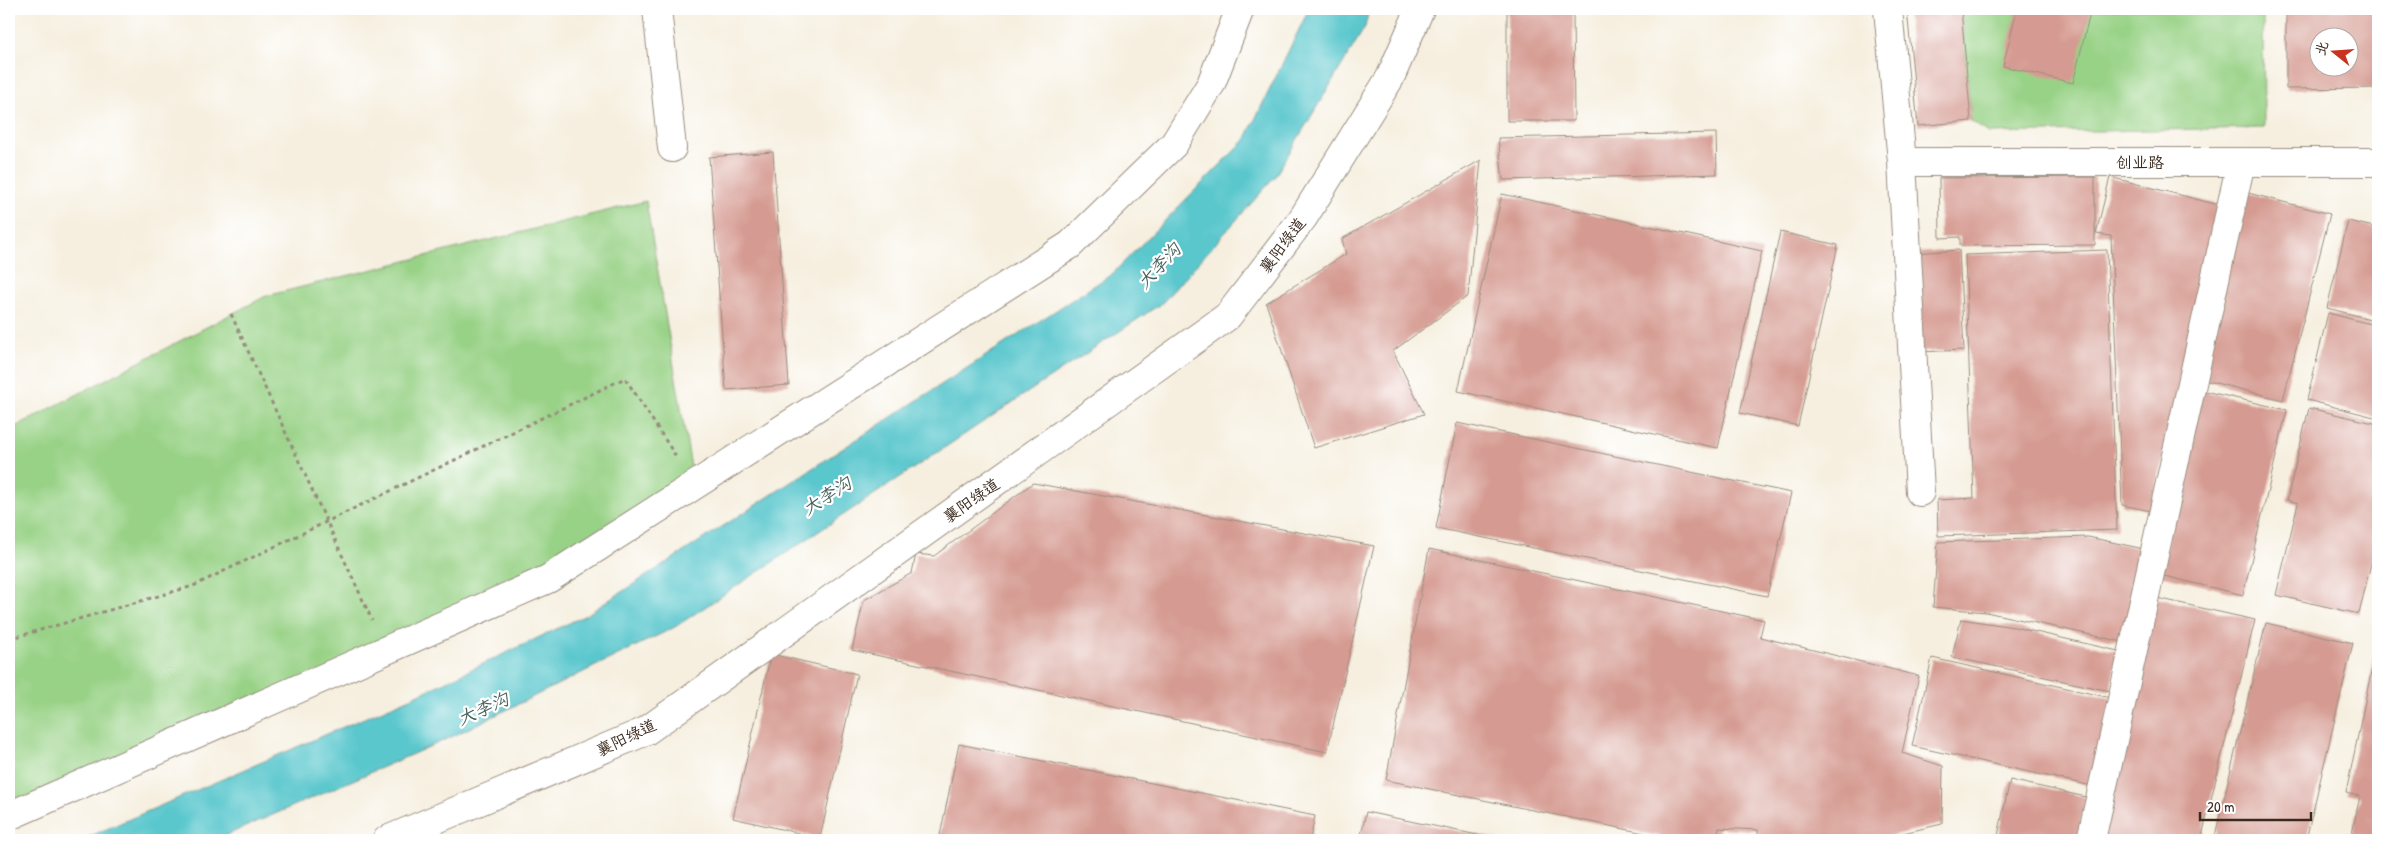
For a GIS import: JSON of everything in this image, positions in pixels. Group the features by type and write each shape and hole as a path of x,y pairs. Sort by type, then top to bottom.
{"street":[{"path":"657,9 672,148"},
{"path":"9,816 548,579 1070,245 1174,144 1211,84 1240,9"},
{"name":"襄阳绿道","path":"387,840 646,731 1228,316 1303,218 1390,78 1420,9"},
{"path":"1888,9 1902,162 1920,492"},
{"name":"创业路","path":"1902,162 2378,162"},
{"path":"2091,840 2241,162"}],"path":[{"path":"231,314 386,650"},
{"path":"9,638 193,586 625,378 694,485"}],"green space":[{"path":"1961,9 2263,9 2264,128 1989,133 1971,121"},
{"path":"646,201 694,485 548,579 9,828 9,430 266,296"}],"water":[{"name":"大李沟","path":"1309,9 1369,9 1365,27 1274,178 1162,303 675,627 445,740 215,840 81,840 413,697 586,615 1112,274 1245,140"}],"building":[{"path":"1507,9 1573,9 1574,121 1507,121"},
{"path":"1907,9 1961,9 1971,121 1918,126"},
{"path":"2017,9 2091,9 2073,83 2003,66"},
{"path":"2286,9 2378,9 2378,88 2286,89"},
{"path":"1716,133 1717,174 1503,180 1498,138"},
{"path":"773,152 789,385 726,390 709,157"},
{"path":"1481,160 1468,296 1393,351 1424,414 1314,448 1266,303 1346,254 1342,239"},
{"path":"2095,177 2095,245 1960,246 1960,237 1940,238 1939,178"},
{"path":"2110,177 2219,205 2151,511 2122,505 2111,236 2096,234"},
{"path":"2248,193 2330,214 2283,400 2200,379"},
{"path":"1502,194 1762,251 1718,448 1458,391"},
{"path":"2348,221 2378,228 2378,321 2327,308"},
{"path":"1780,232 1838,245 1798,426 1740,413"},
{"path":"1959,250 1964,350 1919,352 1914,253"},
{"path":"2107,250 2117,530 1938,536 1937,500 1974,498 1965,255"},
{"path":"2328,313 2378,326 2378,418 2307,400"},
{"path":"2200,390 2287,410 2243,595 2160,575"},
{"path":"2309,408 2378,424 2378,534 2359,614 2276,595 2298,503 2287,500"},
{"path":"1457,423 1791,493 1767,596 1436,528"},
{"path":"1033,483 1374,546 1327,752 852,650 864,600 912,573 916,554 934,556"},
{"path":"2088,537 2144,549 2123,642 1986,612 1933,607 1938,542"},
{"path":"1429,549 1764,620 1760,637 1919,676 1902,753 1943,766 1942,824 1873,840 1758,840 1758,830 1719,828 1717,840 1678,840 1386,780"},
{"path":"2157,598 2255,620 2201,840 2103,840"},
{"path":"1961,619 2014,627 2118,651 2110,691 1952,657"},
{"path":"2266,623 2353,643 2306,840 2214,840"},
{"path":"2377,644 2378,839 2352,833 2360,796 2346,793"},
{"path":"771,654 857,674 820,838 733,818"},
{"path":"1932,658 2111,698 2092,786 1912,746"},
{"path":"959,744 1315,816 1310,840 939,840"},
{"path":"2010,780 2086,797 2077,840 1997,840"},
{"path":"1366,812 1497,839 1497,840 1360,840"}]}
